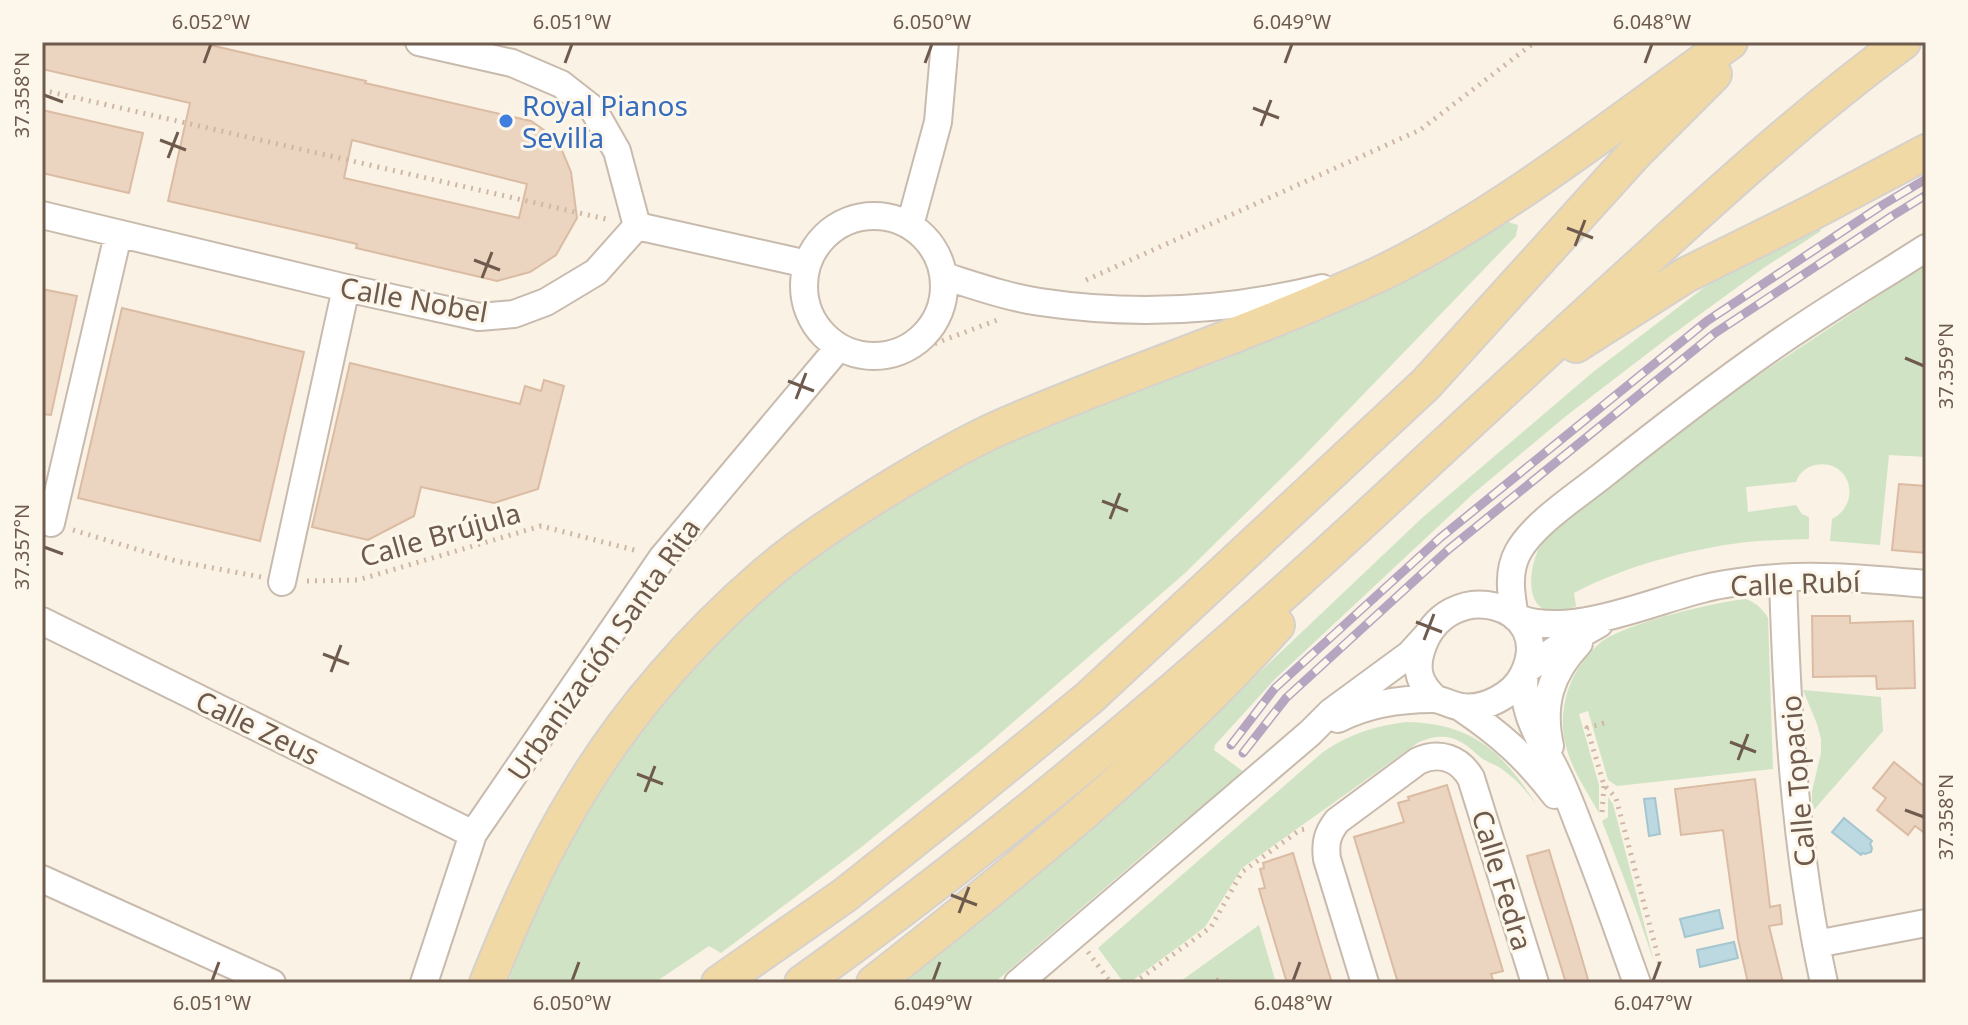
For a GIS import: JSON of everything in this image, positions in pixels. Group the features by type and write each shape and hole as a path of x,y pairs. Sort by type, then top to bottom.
{"main road":[{"path":"487,983 545,852 601,759 642,704 703,632 767,572 819,532 911,474 994,430 1267,323 1383,273 1443,242 1511,200 1730,42"},
{"path":"719,983 845,895 1089,698 1426,384 1636,152 1750,42"},
{"path":"802,983 883,924 1106,747 1250,623 1753,162 1903,42"},
{"path":"1498,394 1686,275 1926,152"},
{"path":"874,983 1082,814 1175,730 1260,644 1388,498"}],"street":[{"path":"419,42 512,63 561,84 593,109 617,151 637,226 807,264"},
{"path":"910,225 938,122 945,42"},
{"name":"Calle Nobel","path":"42,215 479,317 514,314 546,302 596,272 637,226"},
{"path":"869,215 890,217 910,225 926,238 938,256 944,276 944,298 936,320 923,337 904,350 883,356 860,355 839,347 821,332 808,311 803,288 807,264 816,245 830,230 849,220 869,215"},
{"path":"51,523 118,235"},
{"path":"1515,617 1511,594 1512,565 1518,550 1541,525 1667,424 1769,349 1926,248"},
{"path":"944,276 1038,302 1147,311 1252,302 1383,273"},
{"path":"282,582 346,288"},
{"name":"Urbanización Santa Rita","path":"424,983 473,834 662,558 839,347"},
{"name":"Calle Rubí","path":"1515,617 1557,624 1620,613 1707,588 1783,578 1846,578 1926,584"},
{"name":"Calle Topacio","path":"1783,578 1794,795 1824,983"},
{"path":"1018,983 1338,706 1410,654 1448,614 1467,605 1483,603 1495,605 1515,617 1528,634 1529,655 1523,685 1529,717 1580,826 1637,983"},
{"name":"Calle Rubí","path":"1525,671 1560,646 1620,613"},
{"name":"Calle Zeus","path":"42,621 473,834"},
{"path":"1555,769 1547,734 1547,699 1560,666 1596,626"},
{"path":"1429,633 1418,669 1426,690 1494,731 1534,767 1580,826"},
{"path":"1310,733 1362,708 1448,703 1470,708 1506,694 1518,684 1525,671"},
{"name":"Calle Fedra","path":"1329,833 1337,821 1418,761 1435,756 1462,766 1471,778 1535,983"},
{"path":"1329,833 1326,839 1327,859 1365,983"},
{"path":"42,879 272,983"},
{"path":"1816,944 1926,923"}],"path":[{"path":"1080,283 1420,130 1535,42"},
{"path":"42,90 637,226"},
{"name":"Calle Brújula","path":"51,523 176,561 282,582 358,580 541,526 662,558"},
{"path":"1604,723 1587,728 1604,785 1616,798 1661,968"},
{"path":"1134,983 1211,927 1242,872 1300,830 1329,833"},
{"path":"1075,934 1111,983"},
{"path":"1209,983 1217,980 1230,983"}],"green space":[{"path":"1508,222 1518,225 1516,236 1302,458 1184,574 981,750 859,849 721,953 709,946 654,983 508,983 531,921 568,843 635,737 703,657 757,604 830,546 937,474 1048,425 1223,360 1449,254"},
{"path":"1817,225 1821,231 1765,267 1669,337 1566,416 1474,493 1275,679 1215,745 1214,750 1244,772 994,983 902,983 1045,865 1207,722 1422,518 1593,372 1718,277"},
{"path":"1926,264 1926,457 1889,455 1880,545 1830,541 1832,519 1842,512 1847,503 1848,483 1837,468 1815,465 1803,471 1796,482 1746,487 1748,512 1796,505 1802,514 1809,517 1809,539 1746,542 1680,554 1636,567 1574,593 1576,606 1559,611 1546,610 1537,603 1531,580 1533,565 1545,537 1629,468 1715,404"},
{"path":"1746,599 1758,606 1768,618 1773,769 1617,786 1608,780 1588,711 1579,714 1599,785 1599,813 1571,760 1563,728 1565,701 1582,663 1600,643 1628,629 1692,609"},
{"path":"1803,690 1881,697 1883,731 1812,812 1812,791 1821,739"},
{"path":"1406,722 1432,724 1474,738 1506,764 1539,809 1509,774 1459,741 1437,737 1419,742 1242,868 1205,927 1129,983 1124,983 1098,948 1323,752 1363,732"},
{"path":"1608,797 1613,804 1654,962 1602,821 1608,817"},
{"path":"1259,925 1276,983 1178,983"}],"water":[{"path":"1655,798 1660,834 1649,836 1644,799"},
{"path":"1844,818 1872,841 1871,852 1861,855 1832,832"},
{"path":"1719,910 1723,928 1685,937 1680,919"},
{"path":"1734,942 1738,958 1700,967 1697,950"}],"building":[{"path":"42,42 197,42 531,121 561,148 571,172 577,218 556,255 530,272 497,281 356,248 357,244 168,201 190,103 42,69","holes":["352,140 527,184 519,218 344,178"]},
{"path":"42,110 143,133 129,193 42,173"},
{"path":"42,289 77,296 51,415 42,414"},
{"path":"122,308 304,352 260,541 78,498"},
{"path":"350,363 520,404 525,386 541,391 544,380 564,386 538,489 494,503 421,487 414,516 368,540 312,527"},
{"path":"1899,484 1926,486 1926,553 1892,550"},
{"path":"1812,616 1850,616 1850,623 1913,621 1915,688 1877,689 1876,676 1813,677"},
{"path":"1894,762 1926,788 1926,834 1915,826 1908,835 1877,810 1886,798 1873,788"},
{"path":"1755,779 1770,907 1780,905 1782,924 1769,926 1783,983 1748,983 1738,939 1723,830 1681,835 1675,789"},
{"path":"1447,785 1503,971 1491,974 1494,983 1398,983 1354,837 1404,822 1398,803"},
{"path":"1549,850 1589,983 1566,983 1534,880 1527,856"},
{"path":"1293,853 1332,983 1287,983 1259,889 1265,888 1260,869 1264,868 1263,863"}],"railway":[{"path":"1231,745 1275,688 1440,538 1707,321 1926,179"},
{"path":"1243,753 1286,698 1449,549 1715,333 1926,195"}],"place":[{"name":"Royal Pianos Sevilla","path":"506,121"}]}
